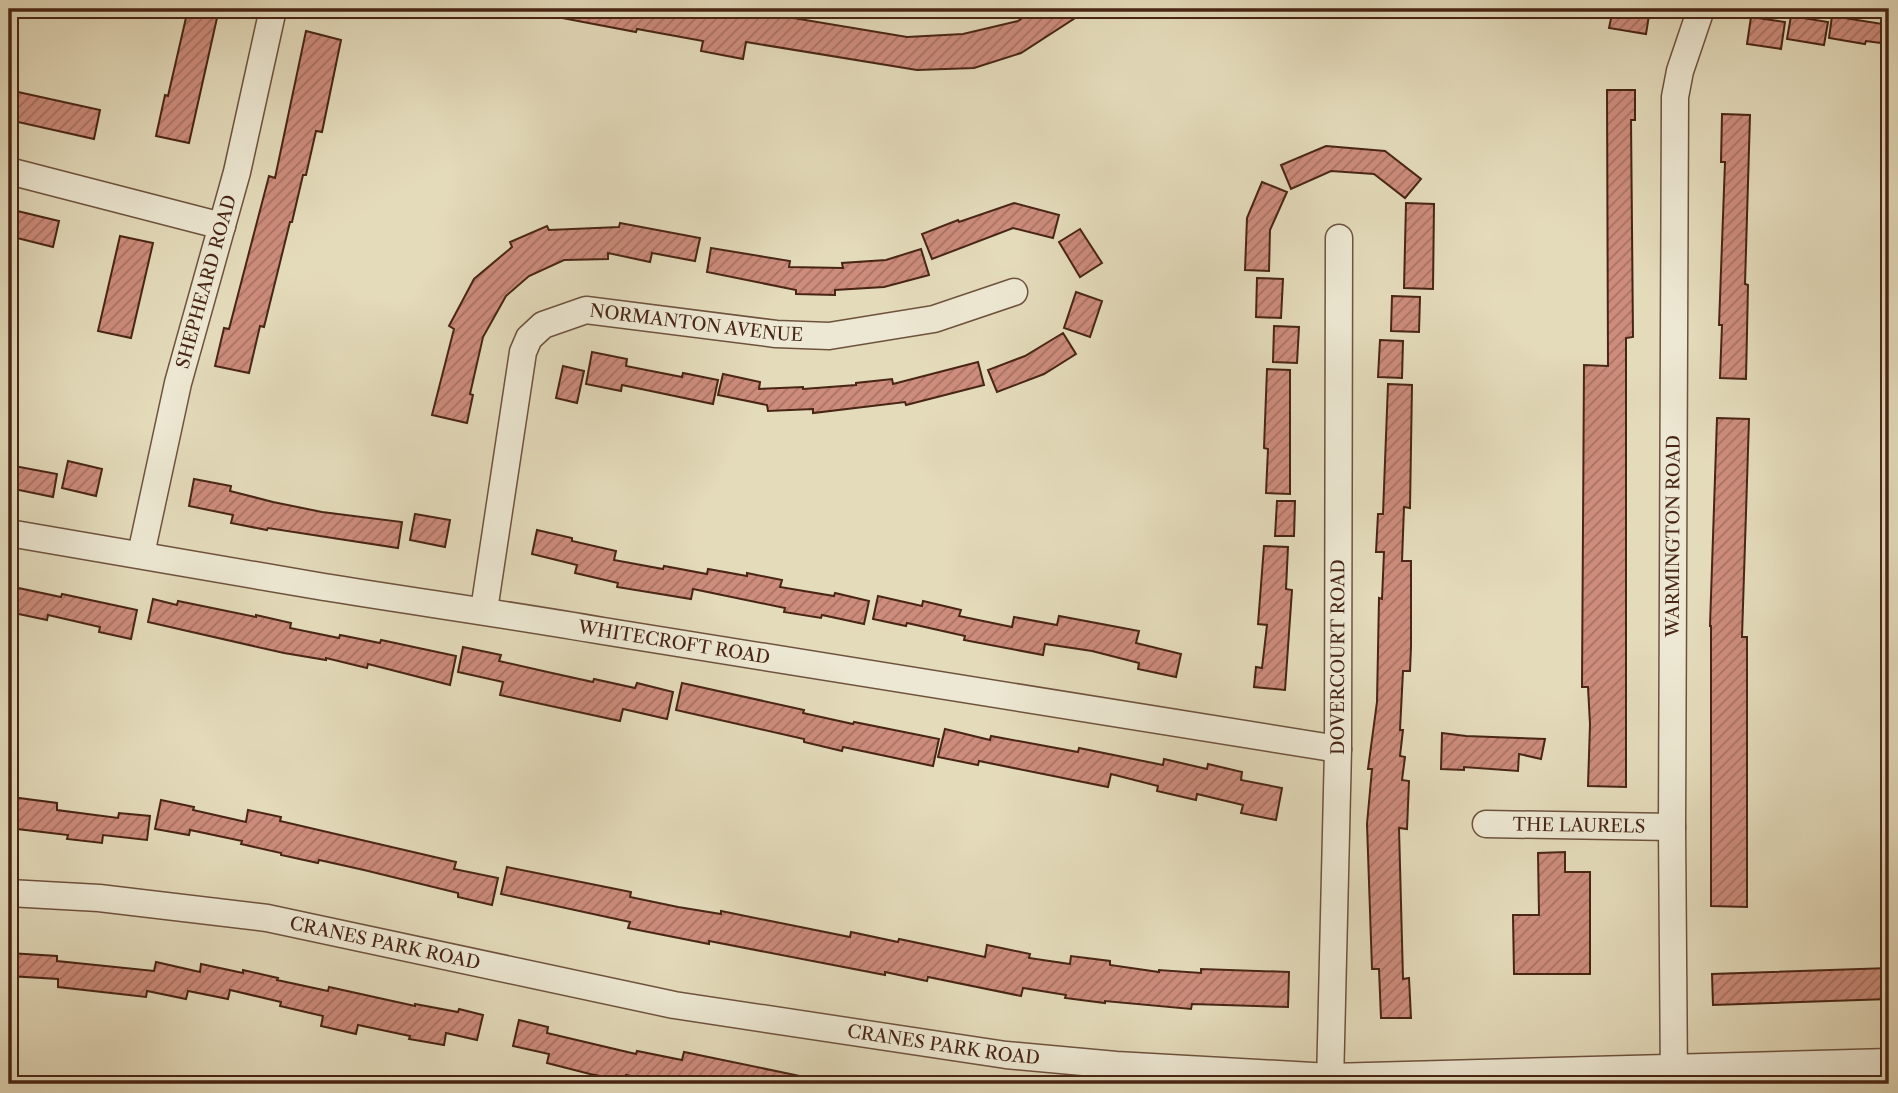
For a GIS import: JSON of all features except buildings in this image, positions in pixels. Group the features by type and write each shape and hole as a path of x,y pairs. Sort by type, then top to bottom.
{"street":[{"name":"SHEPHEARD ROAD","path":"141,554 178,383 237,172 273,9"},
{"name":"WARMINGTON ROAD","path":"1673,1076 1675,97 1679,71 1701,9"},
{"path":"9,171 222,226"},
{"name":"DOVERCOURT ROAD","path":"1330,1081 1338,749 1339,238"},
{"name":"NORMANTON AVENUE","path":"484,610 523,352 529,338 542,325 586,310 776,334 830,336 934,319 1014,292"},
{"name":"WHITECROFT ROAD","path":"9,533 324,587 484,610 1338,749"},
{"name":"THE LAURELS","path":"1486,824 1672,827"},
{"name":"CRANES PARK ROAD","path":"9,892 99,898 267,918 674,1004 955,1048 1116,1065 1330,1081 1673,1076 1889,1062"}]}
